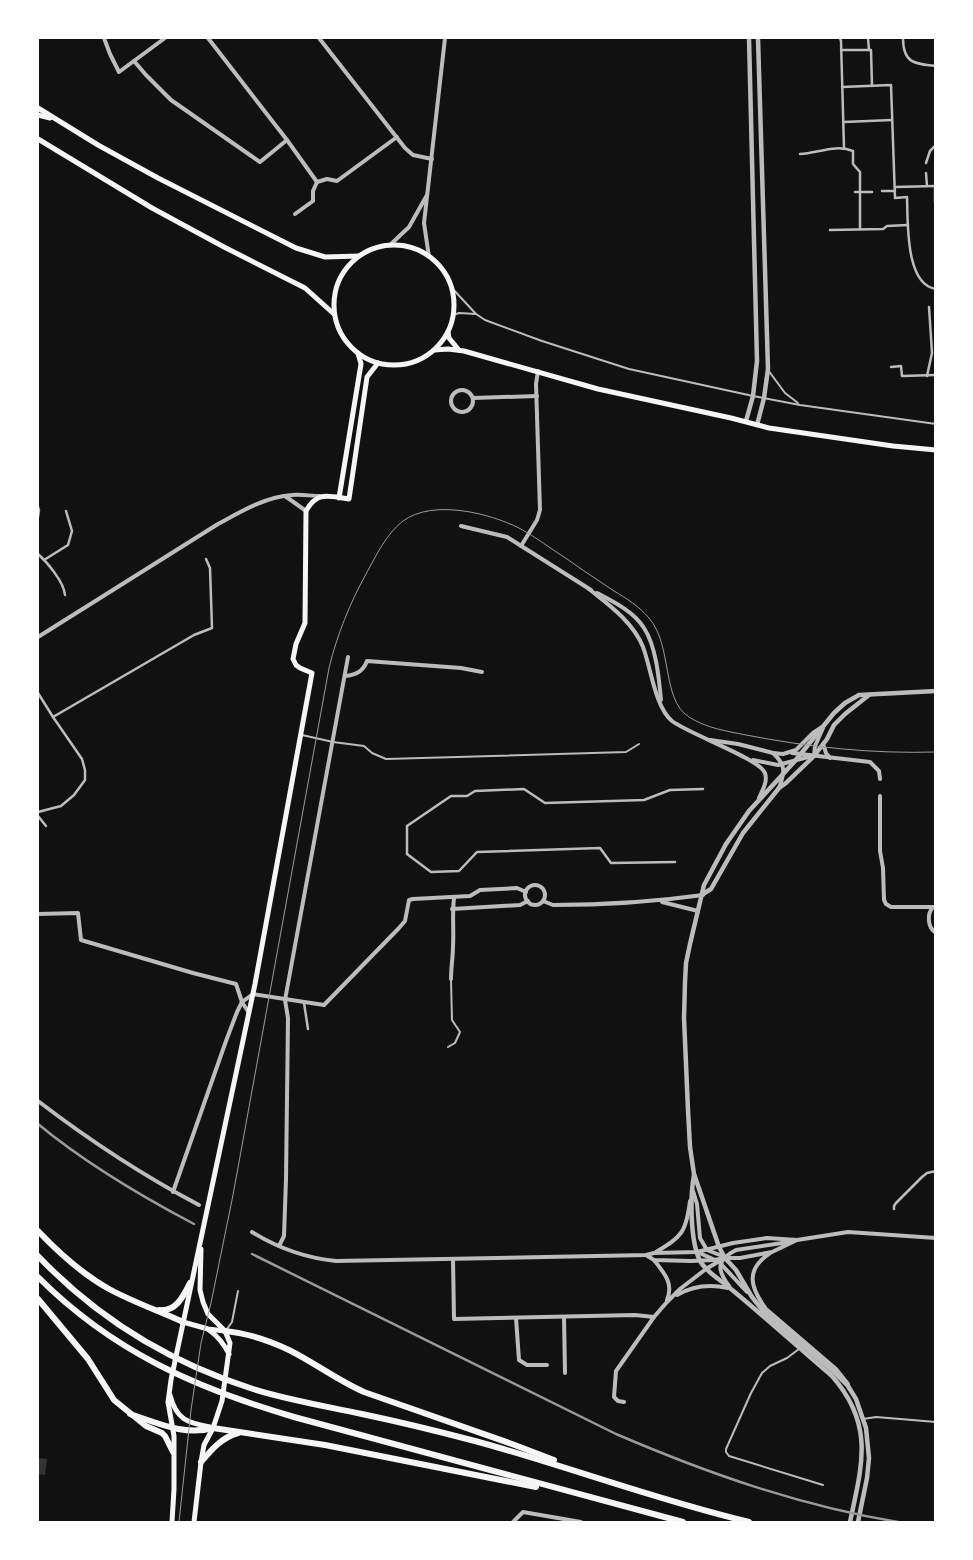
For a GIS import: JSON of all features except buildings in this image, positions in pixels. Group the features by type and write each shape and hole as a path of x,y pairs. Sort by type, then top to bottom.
{"highway":[{"path":"38,1232 65,1258 98,1282 127,1298 183,1322"},
{"path":"38,1256 80,1296 118,1324 183,1362 218,1376 273,1395 474,1441 686,1506 749,1522"},
{"path":"38,1277 88,1321 121,1344 165,1369 208,1388 294,1417 683,1522"},
{"path":"155,1310 164,1311 174,1308 190,1284"},
{"path":"38,1299 82,1351 114,1400 146,1426 162,1433 173,1452"},
{"path":"226,1331 238,1332 288,1349 345,1383 364,1392 512,1444 616,1484"},
{"path":"130,1414 172,1428 200,1432 213,1428 325,1445 601,1501"},
{"path":"200,1462 218,1442 242,1432"}],"main road":[{"path":"38,108 98,145 158,178 296,248 325,257 359,256"},
{"path":"38,115 55,119"},
{"path":"38,139 152,208 305,288 334,314"},
{"path":"390,245 413,248 429,256 443,270 451,287 454,301 454,315 442,342 423,358 412,363 395,365 378,363 367,359 348,345 337,325 334,314 338,281 344,272 359,256 374,248 390,245"},
{"path":"448,332 449,338 459,350"},
{"path":"434,350 459,350 598,389 757,425 804,434 936,450"},
{"path":"340,498 360,364 357,352"},
{"path":"172,1522 174,1436 169,1412 171,1380 253,994 312,672 300,668 293,659 296,644 305,623 306,512 312,501 320,496 349,500 367,377 378,363"},
{"path":"194,1522 200,1462 204,1445 213,1428 222,1401 230,1343 226,1331 208,1314 202,1302 200,1290 201,1239"},
{"path":"183,1322 208,1329 226,1331"},
{"path":"208,1329 217,1336 229,1355"},
{"path":"170,1391 173,1406 179,1415 194,1424 213,1428"}],"street":[{"path":"104,38 119,72 165,38"},
{"path":"208,38 317,182"},
{"path":"319,38 405,148 413,155 432,159"},
{"path":"429,256 424,223 445,38"},
{"path":"746,422 753,396 757,361 748,38"},
{"path":"757,425 764,398 768,370 758,38"},
{"path":"840,38 844,148"},
{"path":"868,38 868,50"},
{"path":"903,38 904,51 908,58 917,64 936,66"},
{"path":"841,50 871,50 872,86"},
{"path":"134,61 171,100 260,162 287,140"},
{"path":"842,87 891,85 895,198 908,197 908,225 912,258 918,278 929,288 936,290"},
{"path":"844,122 892,120"},
{"path":"295,214 313,201 313,191 317,182 327,179 337,181 397,137"},
{"path":"926,163 930,151 936,145"},
{"path":"800,154 810,154 836,148 853,151 853,164 860,172 860,229"},
{"path":"926,173 927,186"},
{"path":"882,191 935,186 935,202"},
{"path":"855,192 872,192"},
{"path":"390,245 409,227 428,193"},
{"path":"830,230 883,229 887,226 908,225"},
{"path":"927,376 934,353 929,307"},
{"path":"891,367 901,366 902,376 936,375"},
{"path":"522,546 538,520 540,510 536,384 538,372"},
{"path":"461,389 468,391 473,398 471,408 465,412 454,410 450,403 454,392 461,389"},
{"path":"473,398 537,396"},
{"path":"38,637 218,524 247,508 285,496 320,496"},
{"path":"285,496 306,512"},
{"path":"38,507 38,517"},
{"path":"44,560 68,545 72,531 66,511"},
{"path":"461,526 507,536 589,589 616,602 634,616 644,628 651,645 657,669 661,704"},
{"path":"38,554 64,588 65,595"},
{"path":"53,717 194,635 212,628 210,568 206,559"},
{"path":"589,589 627,622 636,635 643,647 661,704 671,720 755,763 765,773 765,786 757,803"},
{"path":"279,1246 284,1236 286,1179 288,1018 285,1000 348,657"},
{"path":"345,676 358,673 367,661 461,668 482,672"},
{"path":"752,1298 736,1270 725,1258 719,1247 694,1174 690,1147 685,992 686,963 704,885 726,844 749,811 795,761 834,712 859,695 936,691"},
{"path":"38,693 82,759 85,770 84,780 74,795 61,806 38,814 46,826"},
{"path":"543,901 545,892 539,885 532,885 525,895 528,901 536,905 543,901 554,904 660,901 703,895 711,889 742,833 779,788 814,756 834,725 870,694"},
{"path":"791,753 799,748 812,733 824,726"},
{"path":"814,756 814,750 824,726"},
{"path":"706,739 738,744 773,753 791,753 870,762 880,771 880,779"},
{"path":"823,744 830,758"},
{"path":"773,753 781,760 784,769 779,788"},
{"path":"746,758 782,764 814,756"},
{"path":"675,862 611,863 600,848 477,852 459,871 431,872 407,854 407,826 452,796 467,796 475,790 524,789 545,803 644,800 670,790 703,790"},
{"path":"880,796 880,851 883,868 884,900 886,904 892,907 934,906"},
{"path":"174,1192 226,1041 242,1002 253,994 324,1006 405,921 409,900 470,896 480,890 517,888 526,892"},
{"path":"451,978 453,946 452,909 454,898"},
{"path":"452,909 520,905 528,901"},
{"path":"660,901 698,911"},
{"path":"934,906 928,918 931,928 936,933"},
{"path":"38,914 78,913 81,940 236,984 242,1002 249,1013"},
{"path":"304,1002 308,1029"},
{"path":"38,1100 79,1132 125,1163 199,1205"},
{"path":"894,1210 896,1203 922,1177 936,1171"},
{"path":"654,1253 674,1241 682,1233 687,1223 694,1174"},
{"path":"692,1187 697,1204 700,1238 707,1250 725,1258 740,1258 772,1252"},
{"path":"692,1187 693,1239 706,1269 832,1376 844,1390 850,1401 863,1443 850,1522"},
{"path":"252,1232 279,1246 306,1256 336,1261 646,1255 654,1253 697,1252 733,1243 767,1238 797,1240"},
{"path":"624,1402 618,1401 614,1397 616,1371 654,1317 667,1302 706,1269 736,1250 848,1232 936,1238"},
{"path":"797,1240 761,1259 753,1274 752,1283 757,1297 766,1309 836,1369 849,1384 856,1399 863,1419 870,1458 858,1522"},
{"path":"697,1252 718,1262 764,1312 834,1372 848,1386 856,1399"},
{"path":"646,1255 654,1260 669,1281 670,1293 667,1302"},
{"path":"654,1260 718,1262 725,1258"},
{"path":"453,1259 454,1319 634,1315 654,1317"},
{"path":"718,1262 723,1277 730,1288"},
{"path":"667,1302 694,1287 705,1285 730,1288"},
{"path":"564,1317 565,1373"},
{"path":"516,1318 520,1360 527,1365 547,1365"},
{"path":"513,1522 523,1512 581,1522"}],"lane":[{"path":"451,287 476,314 485,320 629,369 800,405 936,424"},
{"path":"454,315 460,313 476,314"},
{"path":"768,370 785,393 800,405"},
{"path":"301,735 364,746 372,753 386,759 626,752 639,744"},
{"path":"448,1047 455,1042 460,1032 452,1020 451,978"},
{"path":"226,1331 232,1322 238,1291"},
{"path":"800,1348 762,1373 741,1415 726,1452 728,1456 823,1485"},
{"path":"857,1421 876,1417 936,1422"}],"shaded area":[{"path":"38,1458 47,1459 45,1475 38,1474"}],"tram line":[{"path":"179,1522 191,1410 201,1343 233,1195 329,668 344,620 366,574 391,532 403,521 415,514 445,510 477,513 492,517 507,522 537,539 637,606 649,618 661,643 674,698 680,709 689,717 702,724 746,735 816,746 864,751 936,752"}],"railway":[{"path":"38,1124 74,1152 113,1178 194,1224"},
{"path":"252,1254 616,1434 754,1487 825,1507 898,1522"}]}
